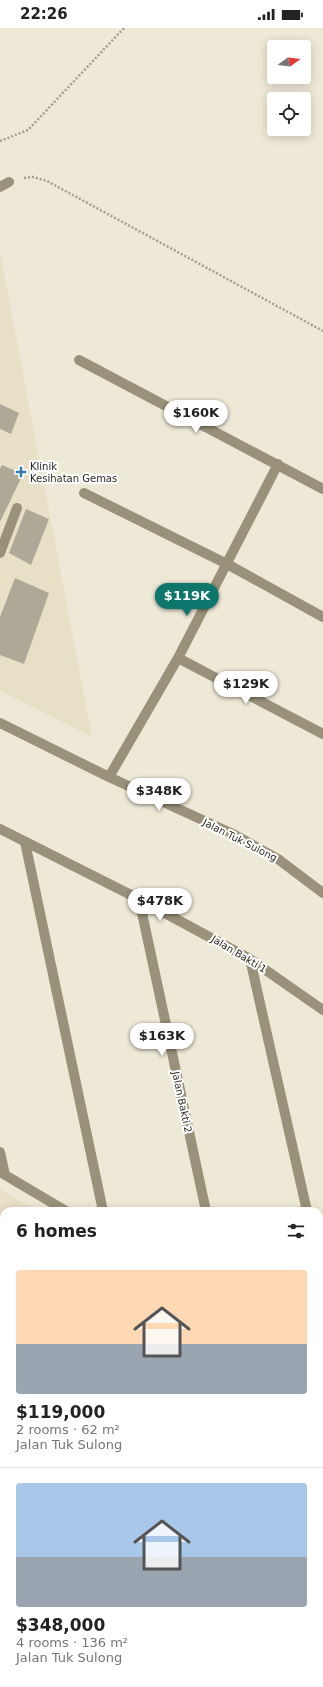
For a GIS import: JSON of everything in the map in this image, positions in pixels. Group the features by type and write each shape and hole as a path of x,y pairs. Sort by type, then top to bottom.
{"street":[{"path":"79,360 323,489"},
{"path":"109,777 178,658 278,464"},
{"path":"84,494 227,564 323,618"},
{"path":"0,553 2,542 17,508"},
{"path":"178,658 323,734"},
{"name":"Jalan Tuk Sulong","path":"0,722 109,777 235,835 278,859 323,893"},
{"name":"Jalan Bakti 1","path":"0,829 139,899 250,959 323,1010"},
{"path":"25,842 103,1207"},
{"name":"Jalan Bakti 2","path":"139,899 205,1207"},
{"path":"250,959 305,1207"},
{"path":"0,1152 3,1174 59,1207"}],"path":[{"path":"0,141 28,130 124,28"},
{"path":"4,185 27,177 47,181 323,331"}],"shaded area":[{"name":"Klinik Kesihatan Gemas","path":"0,252 92,737 0,691"},
{"path":"0,1189 30,1207 0,1207"}],"building":[{"path":"0,404 19,413 11,434 0,429"},
{"path":"2,465 23,474 0,522 0,469"},
{"path":"26,509 49,519 31,565 9,553"},
{"path":"15,578 49,593 24,664 0,655 0,617"}],"place":[{"name":"Klinik Kesihatan Gemas","path":"21,472"}]}
